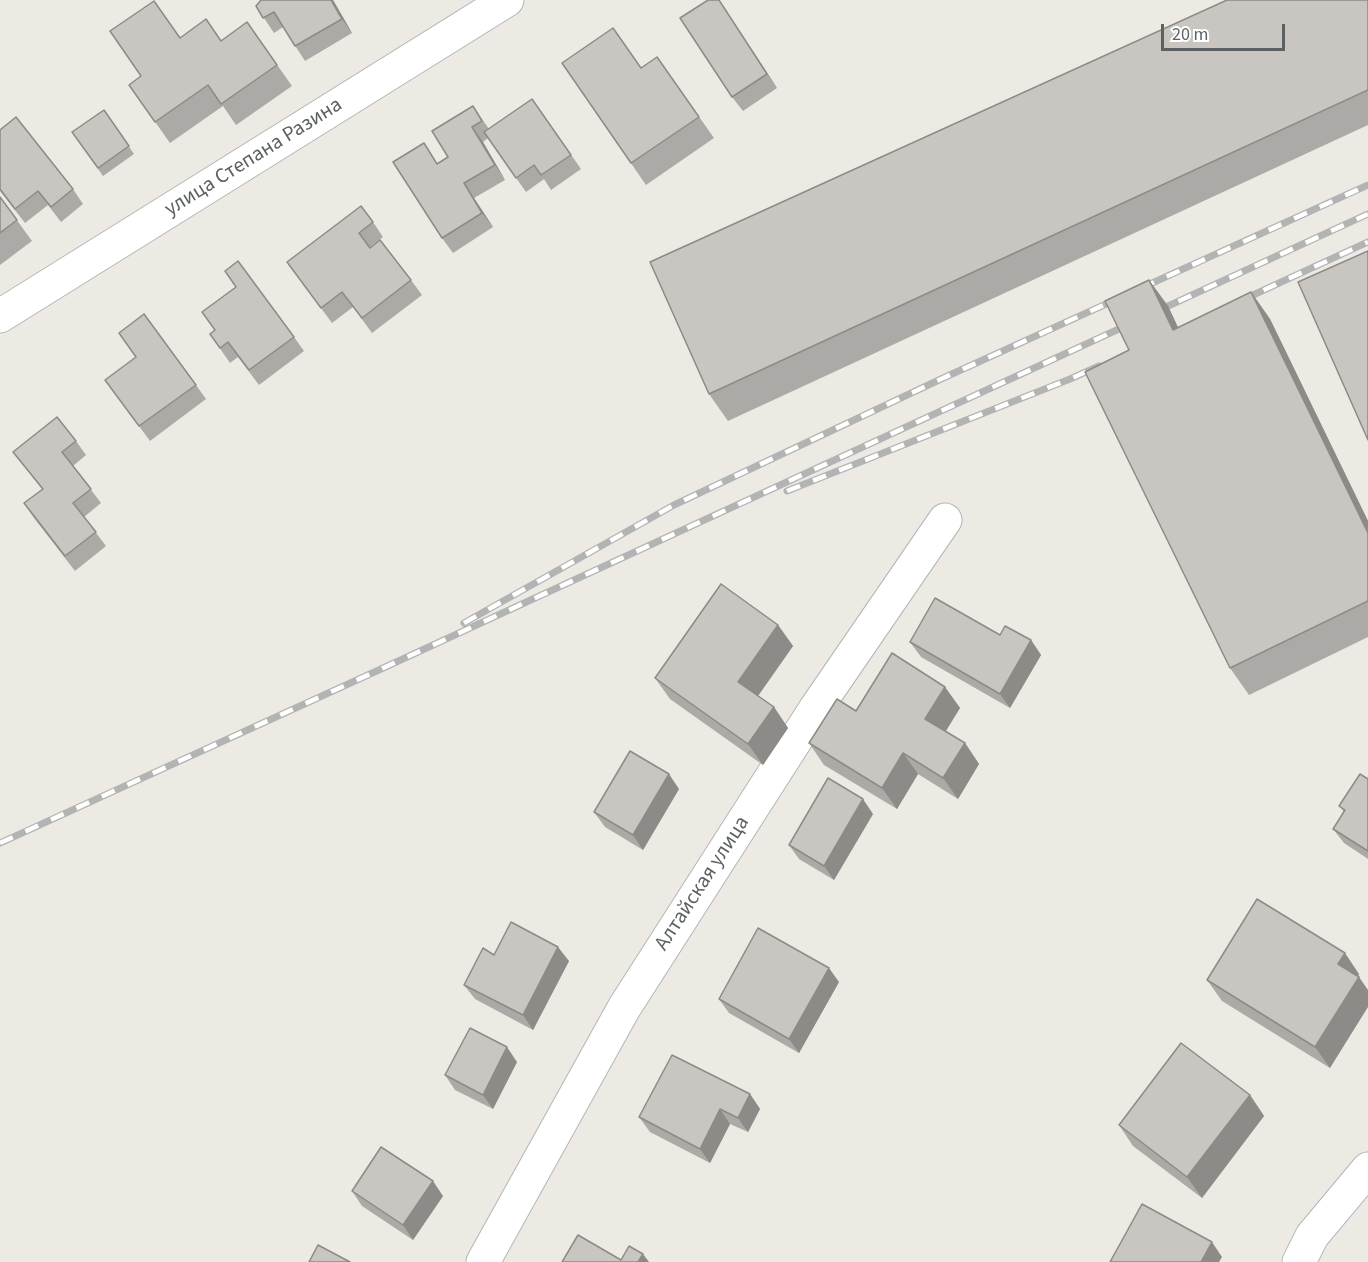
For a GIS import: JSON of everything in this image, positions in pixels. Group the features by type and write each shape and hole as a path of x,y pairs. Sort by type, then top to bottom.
{"street":[{"name":"улица Степана Разина","path":"0,316 507,0"},
{"name":"Алтайская улица","path":"483,1262 624,1008 816,708 945,520"},
{"path":"1299,1262 1312,1236 1368,1169"}],"building":[{"path":"261,0 331,0 342,19 295,46 274,12 263,18 256,6"},
{"path":"708,0 719,0 767,74 732,97 680,18"},
{"path":"1227,0 1368,0 1368,90 709,394 650,262"},
{"path":"154,1 180,38 206,19 221,41 247,22 277,65 221,104 208,85 155,122 129,85 141,76 110,31"},
{"path":"613,28 641,68 657,57 699,117 631,163 562,63"},
{"path":"532,99 571,155 541,175 534,165 516,178 484,132"},
{"path":"473,106 482,121 472,127 495,165 464,183 482,213 442,238 393,162 424,143 437,164 448,157 432,131"},
{"path":"104,110 129,146 98,168 72,132"},
{"path":"16,117 73,189 51,207 38,191 15,209 0,189 0,130"},
{"path":"0,197 17,220 0,233"},
{"path":"361,206 373,222 359,233 370,248 380,240 411,280 362,318 342,292 321,308 287,262"},
{"path":"1368,251 1368,440 1298,282"},
{"path":"238,261 294,337 249,370 228,342 220,348 210,334 215,330 202,312 236,287 225,271"},
{"path":"1149,280 1173,330 1251,292 1368,533 1368,601 1230,668 1085,372 1129,350 1105,301"},
{"path":"144,314 196,385 139,426 105,380 136,357 119,333"},
{"path":"57,417 76,441 62,452 91,489 73,503 96,532 65,556 24,503 43,489 13,452"},
{"path":"721,584 778,625 738,682 774,707 748,744 655,678"},
{"path":"935,598 1000,635 1005,626 1031,640 1000,694 910,642"},
{"path":"892,653 945,687 925,719 965,743 943,778 903,753 882,788 809,743 837,699 856,711"},
{"path":"630,751 669,774 633,835 594,812"},
{"path":"1360,774 1368,779 1368,851 1333,829 1345,810 1339,806"},
{"path":"828,778 863,799 824,866 789,845"},
{"path":"1257,899 1345,953 1338,964 1359,977 1315,1047 1207,980"},
{"path":"511,922 558,947 523,1015 464,985 483,948 494,955"},
{"path":"758,928 829,968 789,1039 719,999"},
{"path":"470,1028 507,1047 483,1095 445,1075"},
{"path":"1181,1043 1250,1095 1187,1177 1119,1125"},
{"path":"672,1055 750,1094 738,1118 720,1109 700,1149 639,1117"},
{"path":"381,1147 433,1181 403,1225 352,1191"},
{"path":"1142,1204 1212,1242 1201,1262 1110,1262"},
{"path":"578,1235 621,1260 629,1246 643,1254 638,1262 562,1262"},
{"path":"318,1245 350,1262 309,1262"}],"railway":[{"path":"464,623 674,505 941,379 1368,185"},
{"path":"1153,313 1368,214"},
{"path":"1238,302 1368,242"},
{"path":"0,843 1134,322"},
{"path":"787,491 1099,366"}]}
